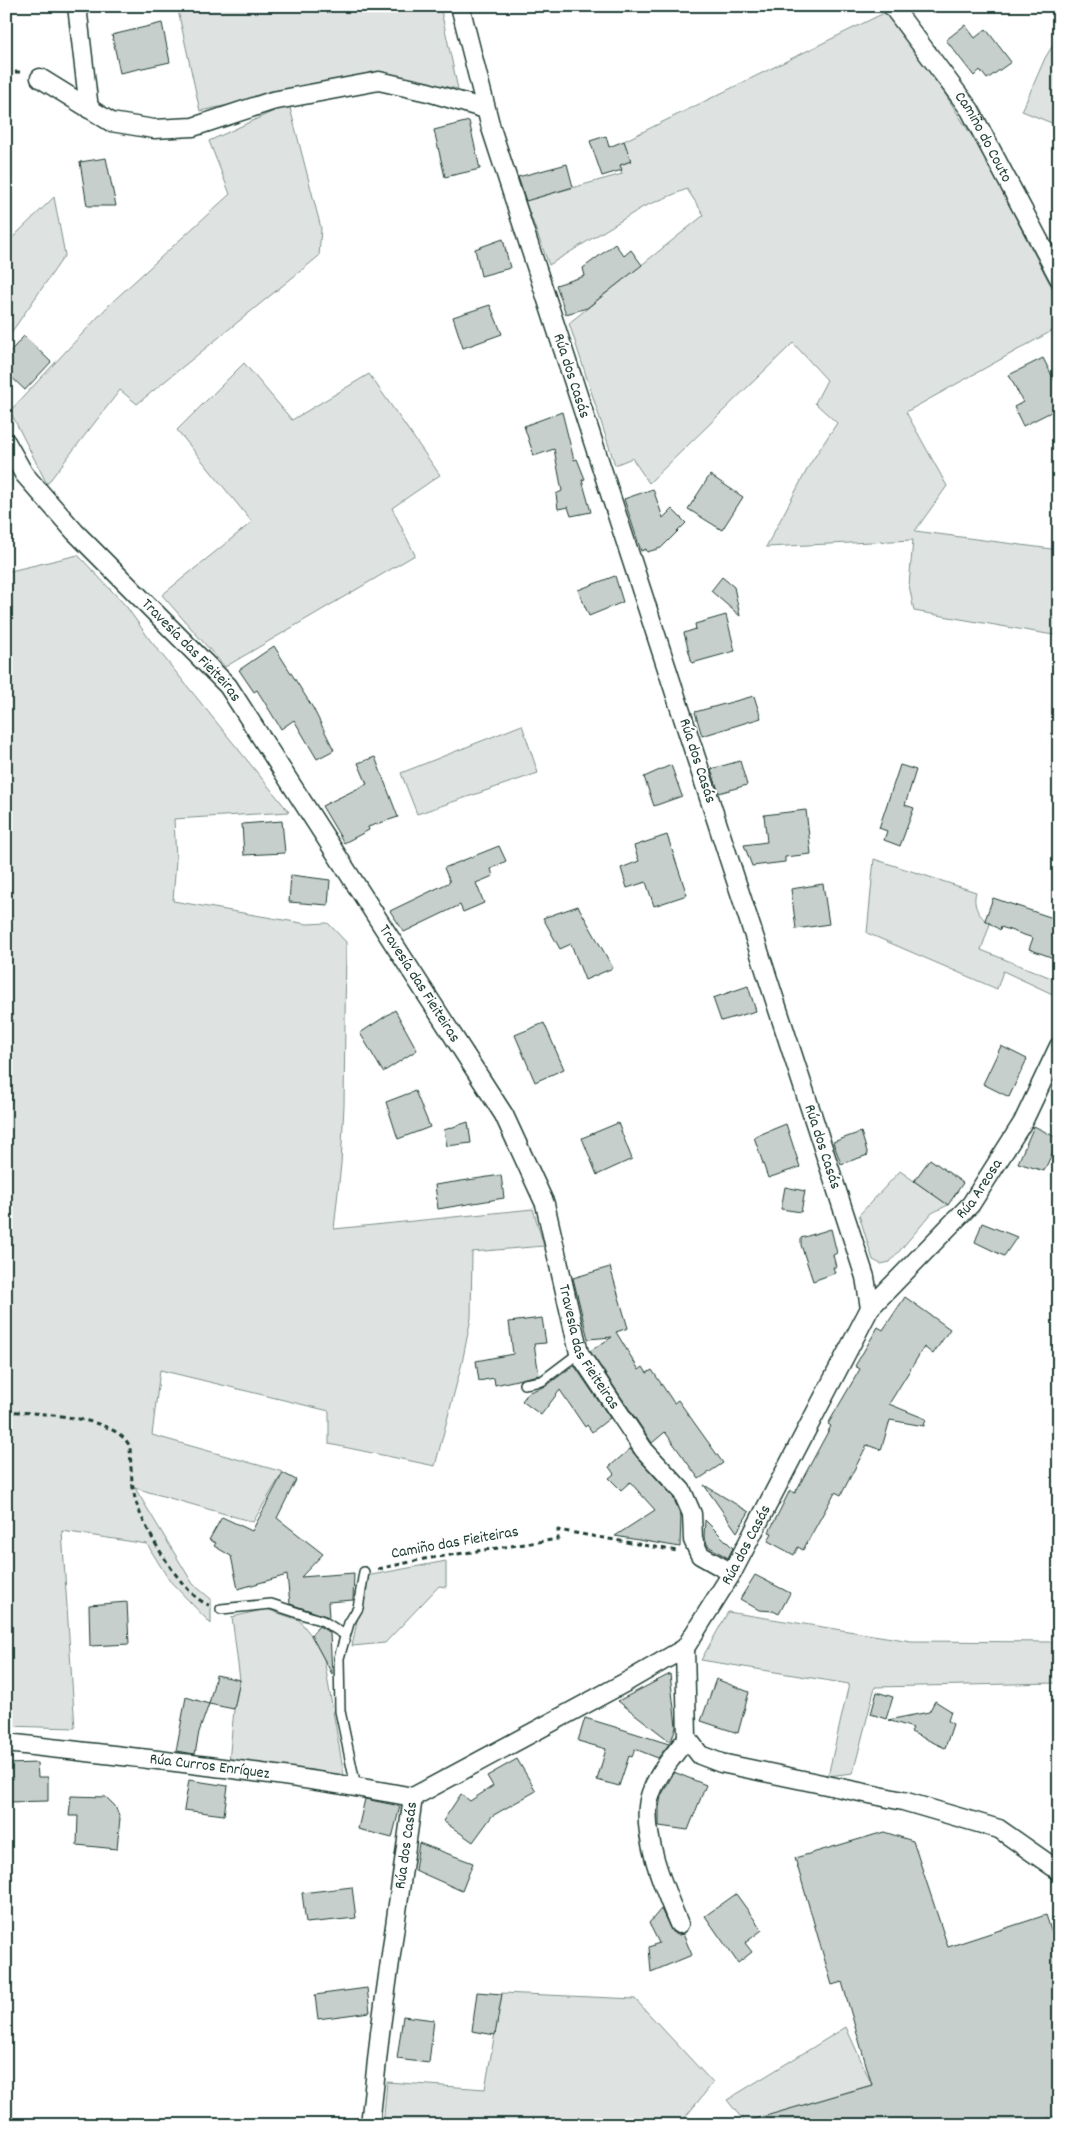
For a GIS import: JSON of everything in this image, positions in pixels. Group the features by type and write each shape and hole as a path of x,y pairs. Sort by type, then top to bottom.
{"street":[{"path":"77,6 89,109"},
{"name":"Rúa dos Casás","path":"370,2125 412,1797 686,1648 732,1573 870,1308 862,1267 485,110 460,6"},
{"name":"Camiño do Couto","path":"892,6 970,110 1059,278"},
{"path":"40,78 111,122 154,129 192,127 272,101 379,81 428,92 485,110"},
{"name":"Travesía das Fieiteiras","path":"6,442 24,474 75,532 228,686 504,1115 545,1204 579,1353 644,1450 682,1491 692,1514 694,1540 700,1555"},
{"name":"Rúa Areosa","path":"870,1308 971,1204 1023,1122 1059,1046"},
{"path":"700,1555 732,1573"},
{"path":"679,1924 656,1868 648,1811 650,1794 656,1782 687,1738 686,1648"},
{"path":"687,1738 700,1755 721,1763 903,1800 999,1829 1059,1871"},
{"name":"Rúa Curros Enríquez","path":"6,1743 187,1763 356,1787 412,1797"}],"lane":[{"path":"524,1384 542,1381 579,1353"},
{"path":"356,1787 340,1712 339,1658 349,1623 358,1608 364,1572"},
{"path":"222,1609 271,1604 323,1622 345,1636"}],"path":[{"path":"6,1410 84,1421 104,1426 124,1438 130,1447 138,1508 171,1570 200,1602 222,1609"},
{"name":"Camiño das Fieiteiras","path":"364,1572 424,1559 558,1539 558,1530 700,1555"}],"shaded area":[{"path":"177,6 440,6 458,89 377,74 200,111"},
{"path":"886,12 929,69 977,144 1059,301 1059,327 906,412 947,486 915,531 1059,550 1059,636 914,611 909,585 913,540 766,547 810,464 837,423 815,403 827,380 793,343 649,483 632,458 615,465 569,323 704,215 687,189 643,207 549,265 525,201 622,174 620,165 631,161 624,141"},
{"path":"1059,35 1059,126 1022,111 1045,58"},
{"path":"289,104 321,228 319,256 137,404 120,390 47,484 10,411 111,303 230,194 209,141"},
{"path":"54,197 65,255 6,340 6,244"},
{"path":"244,363 292,420 369,374 440,475 392,508 415,555 225,667 162,595 252,522 177,430"},
{"path":"78,555 126,606 150,640 289,812 174,819 176,860 173,901 307,924 328,923 346,942 344,1105 341,1164 334,1229 533,1209 544,1246 472,1252 471,1318 462,1363 435,1466 329,1444 329,1411 160,1370 152,1435 283,1472 253,1522 135,1488 193,1584 211,1599 211,1624 169,1580 147,1544 62,1531 75,1728 6,1726 6,572"},
{"path":"522,725 538,773 417,814 401,773"},
{"path":"874,859 976,892 975,902 977,910 990,924 981,950 1059,981 1059,997 1003,971 997,989 867,933"},
{"path":"900,1171 948,1205 932,1213 890,1262 881,1264 873,1260 859,1215"},
{"path":"446,1561 446,1587 439,1586 385,1643 352,1646 366,1576"},
{"path":"1059,1606 1059,1690 1057,1683 875,1687 853,1773 828,1776 849,1684 701,1660 728,1612 911,1641 1054,1642"},
{"path":"266,1609 299,1620 311,1635 324,1659 344,1775 229,1762 234,1709 240,1680 232,1617"},
{"path":"502,1993 635,1999 713,2083 679,2125 383,2125 387,2082 485,2089"},
{"path":"846,2027 872,2085 781,2112 785,2125 747,2125 727,2100"}],"building":[{"path":"162,23 170,62 120,73 112,35"},
{"path":"965,25 975,38 986,29 1011,62 987,79 980,70 974,76 946,40"},
{"path":"469,121 480,169 445,177 434,130"},
{"path":"606,136 609,147 624,141 631,161 620,165 622,170 602,176 590,141"},
{"path":"106,158 116,206 87,206 80,162"},
{"path":"567,164 573,187 526,201 518,177"},
{"path":"503,239 510,268 481,276 475,249"},
{"path":"615,244 624,256 631,250 642,265 587,308 566,314 556,285 585,276 583,268"},
{"path":"490,305 502,334 463,348 453,317"},
{"path":"24,336 51,362 25,390 6,372 6,356"},
{"path":"1043,358 1059,389 1059,408 1023,426 1014,407 1023,402 1009,375"},
{"path":"562,412 574,460 577,459 585,479 582,480 591,512 571,516 568,507 558,509 556,494 562,491 554,449 534,456 524,426"},
{"path":"710,475 743,497 722,530 688,509"},
{"path":"653,489 663,518 672,509 686,523 661,548 647,552 646,549 641,551 624,499"},
{"path":"615,576 623,602 589,616 578,590"},
{"path":"722,577 734,587 740,616 711,591"},
{"path":"726,615 735,651 692,663 684,633 696,629 695,624"},
{"path":"274,646 313,708 334,750 317,759 294,720 281,729 257,690 254,692 239,670"},
{"path":"754,696 761,718 702,736 695,712"},
{"path":"375,757 398,817 368,827 369,830 344,843 322,806 367,784 358,763"},
{"path":"740,761 747,785 719,793 711,769"},
{"path":"671,765 682,796 654,806 644,777"},
{"path":"900,765 916,770 905,805 914,808 900,846 884,840 887,831 879,828"},
{"path":"806,810 811,854 785,857 785,862 752,866 744,845 767,842 764,815"},
{"path":"282,821 285,853 244,855 242,824"},
{"path":"667,835 687,895 654,906 646,882 627,888 621,868 639,861 634,846"},
{"path":"499,846 506,861 491,869 493,876 476,883 484,903 463,912 460,905 404,932 390,911 450,882 444,868"},
{"path":"291,875 330,880 328,905 289,902"},
{"path":"823,884 829,924 796,929 791,889"},
{"path":"993,898 1059,920 1059,960 1029,949 1033,938 1001,927 1000,930 985,920"},
{"path":"578,906 613,968 585,980 571,944 560,949 543,918"},
{"path":"748,986 756,1011 721,1021 713,998"},
{"path":"395,1010 417,1050 383,1072 360,1033"},
{"path":"544,1023 564,1069 535,1082 515,1035"},
{"path":"1001,1046 1027,1059 1009,1097 983,1084"},
{"path":"415,1091 430,1127 398,1139 386,1102"},
{"path":"468,1122 471,1143 447,1146 444,1130"},
{"path":"618,1123 632,1159 597,1175 582,1138"},
{"path":"786,1124 800,1167 768,1178 754,1137"},
{"path":"1034,1126 1059,1139 1044,1171 1018,1163"},
{"path":"861,1132 868,1155 841,1164 833,1142"},
{"path":"930,1159 963,1183 948,1205 914,1181"},
{"path":"501,1175 504,1198 438,1209 435,1185"},
{"path":"785,1187 805,1191 801,1212 781,1209"},
{"path":"982,1223 1017,1237 1004,1256 975,1242"},
{"path":"831,1229 837,1253 833,1255 836,1267 833,1267 835,1273 813,1281 801,1245 801,1238"},
{"path":"610,1267 628,1328 616,1332 639,1370 643,1367 647,1373 652,1370 674,1403 678,1400 723,1463 699,1479 665,1432 652,1443 590,1351 612,1337 588,1339 573,1278"},
{"path":"905,1297 950,1329 933,1354 924,1347 889,1404 926,1419 924,1426 890,1420 881,1450 867,1445 841,1495 835,1492 803,1550 798,1547 794,1555 768,1541 772,1533 769,1532 790,1490 795,1493 831,1426 828,1424 860,1369 855,1366 878,1327 883,1330"},
{"path":"542,1318 546,1343 534,1344 539,1375 495,1385 494,1378 479,1381 476,1361 513,1354 509,1322"},
{"path":"574,1365 610,1418 592,1432 587,1425 585,1427 560,1390 541,1415 522,1401 529,1392 546,1386"},
{"path":"630,1449 673,1497 681,1516 680,1547 615,1536 655,1510 630,1482 621,1490 609,1478 614,1474 609,1467"},
{"path":"283,1473 296,1480 277,1518 323,1554 301,1577 354,1573 353,1600 328,1602 329,1617 290,1604 287,1575 238,1589 231,1556 214,1546 216,1543 209,1540 222,1517 252,1531"},
{"path":"704,1485 749,1512 737,1532"},
{"path":"705,1520 733,1548 728,1558 708,1546 704,1537"},
{"path":"755,1575 790,1593 779,1614 773,1611 759,1610 740,1599"},
{"path":"127,1602 129,1644 90,1646 89,1605"},
{"path":"319,1626 330,1633 332,1674 311,1635"},
{"path":"670,1674 676,1726 671,1742 618,1701"},
{"path":"216,1675 240,1680 234,1709 209,1704"},
{"path":"716,1679 749,1692 738,1733 701,1721"},
{"path":"877,1692 893,1697 886,1719 871,1714"},
{"path":"186,1697 209,1704 199,1732 195,1754 176,1751"},
{"path":"935,1701 951,1711 948,1721 953,1724 945,1748 911,1732 913,1728 888,1720 929,1712"},
{"path":"585,1718 669,1744 658,1758 635,1749 632,1757 629,1756 619,1786 597,1780 606,1749 578,1741"},
{"path":"517,1759 536,1791 492,1816 473,1842 443,1821 461,1794 470,1801 493,1786 487,1776"},
{"path":"37,1763 38,1777 48,1777 48,1801 6,1802 6,1764"},
{"path":"674,1772 706,1785 688,1830 659,1826 661,1796"},
{"path":"189,1780 228,1786 224,1815 184,1810"},
{"path":"71,1796 106,1797 115,1806 120,1818 117,1849 77,1845 78,1816 69,1816"},
{"path":"365,1799 400,1806 392,1838 358,1829"},
{"path":"884,1832 913,1841 948,1947 1046,1915 1059,1954 1059,2115 1029,2125 753,2125 752,2120 872,2085 842,1982 832,1985 795,1858"},
{"path":"419,1843 473,1863 462,1891 415,1870"},
{"path":"352,1887 356,1918 306,1923 302,1893"},
{"path":"736,1894 762,1930 745,1943 752,1952 738,1963 705,1916"},
{"path":"661,1909 672,1932 678,1935 683,1934 692,1955 651,1972 649,1947 659,1943 649,1923"},
{"path":"367,1988 370,2012 318,2019 315,1995"},
{"path":"477,1992 502,1994 495,2035 472,2031"},
{"path":"403,2016 434,2020 429,2063 397,2059"}]}
